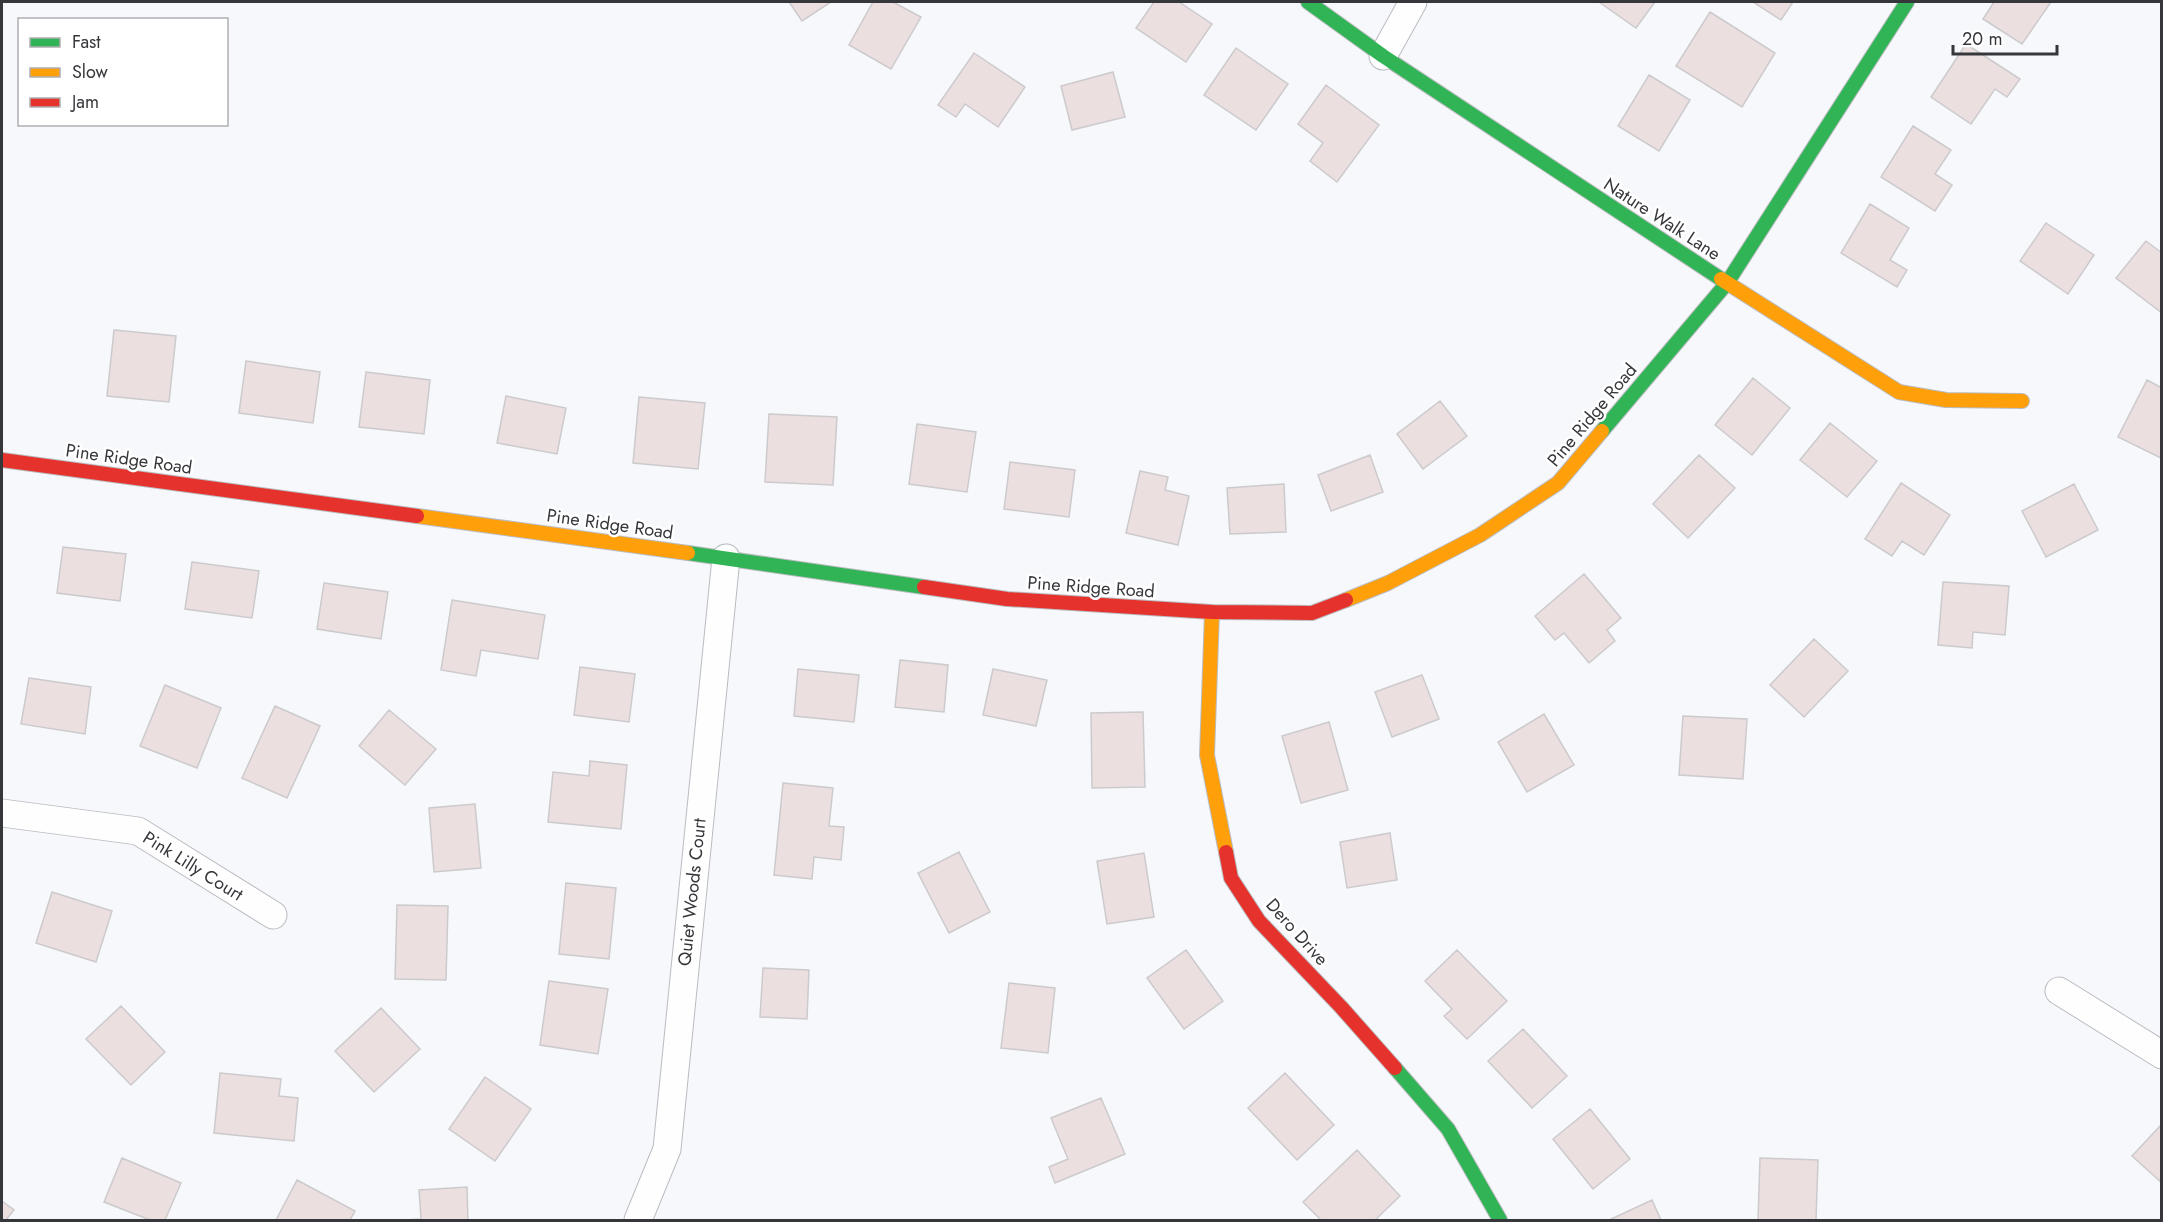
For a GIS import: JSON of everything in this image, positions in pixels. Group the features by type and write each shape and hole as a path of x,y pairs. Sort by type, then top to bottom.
{"street":[{"name":"Nature Walk Lane","path":"1308,2 1383,56 1727,283 1899,392 1946,400 2022,401"},
{"path":"1383,56 1413,2"},
{"name":"Pine Ridge Road","path":"2,460 726,558 1008,599 1212,612 1312,613 1388,583 1480,535 1558,483 1727,283 1907,2"},
{"name":"Quiet Woods Court","path":"638,1221 667,1149 726,558"},
{"name":"Dero Drive","path":"1212,612 1207,755 1232,878 1259,921 1341,1006 1448,1129 1500,1221"},
{"name":"Pink Lilly Court","path":"2,813 138,831 273,915"},
{"path":"2059,991 2162,1055"}],"building":[{"path":"789,2 831,2 802,21"},
{"path":"873,2 893,2 921,17 891,69 849,45"},
{"path":"1154,2 1179,2 1212,24 1186,62 1136,28"},
{"path":"1599,2 1655,2 1636,28"},
{"path":"1753,2 1793,2 1781,20"},
{"path":"1994,2 2051,2 2022,44 1983,19"},
{"path":"1710,12 1775,53 1742,107 1676,66"},
{"path":"1966,44 2020,79 2007,97 1995,89 1971,124 1931,97"},
{"path":"1236,48 1288,84 1256,130 1204,95"},
{"path":"974,53 1025,87 998,127 965,104 956,117 938,105"},
{"path":"1113,72 1125,117 1072,130 1061,86"},
{"path":"1649,75 1690,100 1659,151 1618,126"},
{"path":"1326,85 1379,125 1337,182 1310,161 1323,143 1298,124"},
{"path":"1913,126 1951,150 1935,174 1952,185 1935,211 1881,177"},
{"path":"1870,204 1909,228 1890,260 1907,270 1897,287 1841,253"},
{"path":"2046,223 2094,255 2068,294 2020,261"},
{"path":"2146,241 2162,253 2162,313 2116,278"},
{"path":"114,330 176,336 169,402 107,396"},
{"path":"246,361 320,372 313,423 239,413"},
{"path":"366,372 430,380 424,434 359,427"},
{"path":"1753,378 1790,408 1752,455 1715,425"},
{"path":"2147,380 2162,388 2161,458 2118,437"},
{"path":"506,396 566,408 557,454 497,443"},
{"path":"639,397 705,403 698,469 633,463"},
{"path":"1440,401 1467,436 1423,469 1397,434"},
{"path":"769,414 837,417 833,485 765,482"},
{"path":"1830,423 1877,461 1847,497 1800,460"},
{"path":"917,424 976,432 967,492 909,484"},
{"path":"1370,455 1383,492 1331,511 1318,475"},
{"path":"1699,455 1735,488 1688,538 1653,504"},
{"path":"1010,462 1075,470 1069,517 1004,509"},
{"path":"1140,471 1168,477 1165,490 1189,496 1178,545 1126,533"},
{"path":"1901,483 1950,515 1924,555 1902,541 1892,556 1865,539"},
{"path":"1284,484 1286,532 1230,534 1227,488"},
{"path":"2074,484 2098,530 2046,557 2022,511"},
{"path":"63,547 126,554 120,601 57,593"},
{"path":"192,562 259,571 252,618 185,609"},
{"path":"1584,574 1621,618 1607,630 1615,641 1589,663 1564,633 1555,640 1535,616"},
{"path":"1943,582 2009,586 2005,635 1973,632 1972,648 1938,645"},
{"path":"324,583 388,592 381,639 317,629"},
{"path":"452,600 545,615 538,659 481,650 476,676 441,670"},
{"path":"1814,639 1848,671 1804,717 1770,685"},
{"path":"900,660 948,665 944,712 895,707"},
{"path":"580,667 635,674 629,722 574,715"},
{"path":"798,669 859,675 854,722 794,716"},
{"path":"993,669 1047,680 1036,726 983,715"},
{"path":"1422,675 1439,719 1392,737 1375,692"},
{"path":"29,678 91,687 85,734 21,724"},
{"path":"165,685 221,708 197,768 140,746"},
{"path":"275,706 320,726 287,798 242,778"},
{"path":"389,710 436,749 405,785 359,746"},
{"path":"1143,712 1145,787 1092,788 1091,713"},
{"path":"1544,714 1574,765 1527,792 1498,742"},
{"path":"1683,716 1747,719 1743,779 1679,775"},
{"path":"1329,722 1348,790 1301,803 1282,736"},
{"path":"590,761 627,765 621,829 548,822 553,772 589,776"},
{"path":"783,783 833,788 829,826 844,827 841,860 814,857 812,879 774,875"},
{"path":"475,804 481,868 434,872 429,808"},
{"path":"1390,833 1397,880 1347,888 1340,842"},
{"path":"959,852 990,912 949,933 918,873"},
{"path":"1144,853 1154,917 1107,924 1097,861"},
{"path":"566,883 616,888 609,959 559,954"},
{"path":"52,892 112,911 96,962 36,943"},
{"path":"397,905 448,906 446,980 395,979"},
{"path":"1186,950 1223,1001 1184,1029 1147,978"},
{"path":"1457,950 1507,1001 1467,1039 1444,1016 1452,1009 1425,981"},
{"path":"763,968 809,970 807,1019 760,1017"},
{"path":"549,981 608,989 598,1054 540,1045"},
{"path":"1009,983 1055,988 1048,1053 1001,1048"},
{"path":"121,1006 165,1052 131,1085 86,1039"},
{"path":"381,1008 420,1049 374,1092 335,1051"},
{"path":"1523,1029 1567,1076 1532,1108 1488,1061"},
{"path":"220,1073 281,1079 279,1096 298,1098 294,1141 214,1133"},
{"path":"1285,1073 1334,1125 1297,1160 1248,1108"},
{"path":"485,1077 531,1109 495,1161 449,1129"},
{"path":"1101,1098 1125,1154 1055,1183 1049,1167 1068,1159 1051,1118"},
{"path":"1590,1109 1630,1159 1593,1189 1553,1139"},
{"path":"2162,1124 2162,1183 2132,1156"},
{"path":"1357,1150 1400,1196 1375,1220 1321,1220 1303,1202"},
{"path":"122,1158 181,1183 165,1220 150,1220 104,1202"},
{"path":"1760,1158 1818,1160 1816,1220 1758,1220"},
{"path":"297,1180 355,1211 350,1220 276,1220"},
{"path":"467,1187 468,1220 404,1220 421,1219 419,1190"},
{"path":"1652,1200 1661,1220 1609,1220"},
{"path":"2,1201 14,1210 6,1220 2,1220"}],"traffic: fast":[{"path":"1308,2 1383,56 1721,279"},
{"path":"1602,431 1727,283 1907,2"},
{"path":"688,553 924,587"},
{"path":"1395,1068 1448,1129 1500,1220"}],"traffic: slow":[{"path":"1721,279 1899,392 1946,400 2022,401"},
{"path":"1346,600 1388,583 1480,535 1558,483 1602,431"},
{"path":"417,516 688,553"},
{"path":"1212,612 1207,755 1226,852"}],"traffic: jam":[{"path":"2,460 417,516"},
{"path":"924,587 1007,599 1212,612 1312,613 1346,600"},
{"path":"1226,852 1231,878 1259,921 1395,1068"}]}
